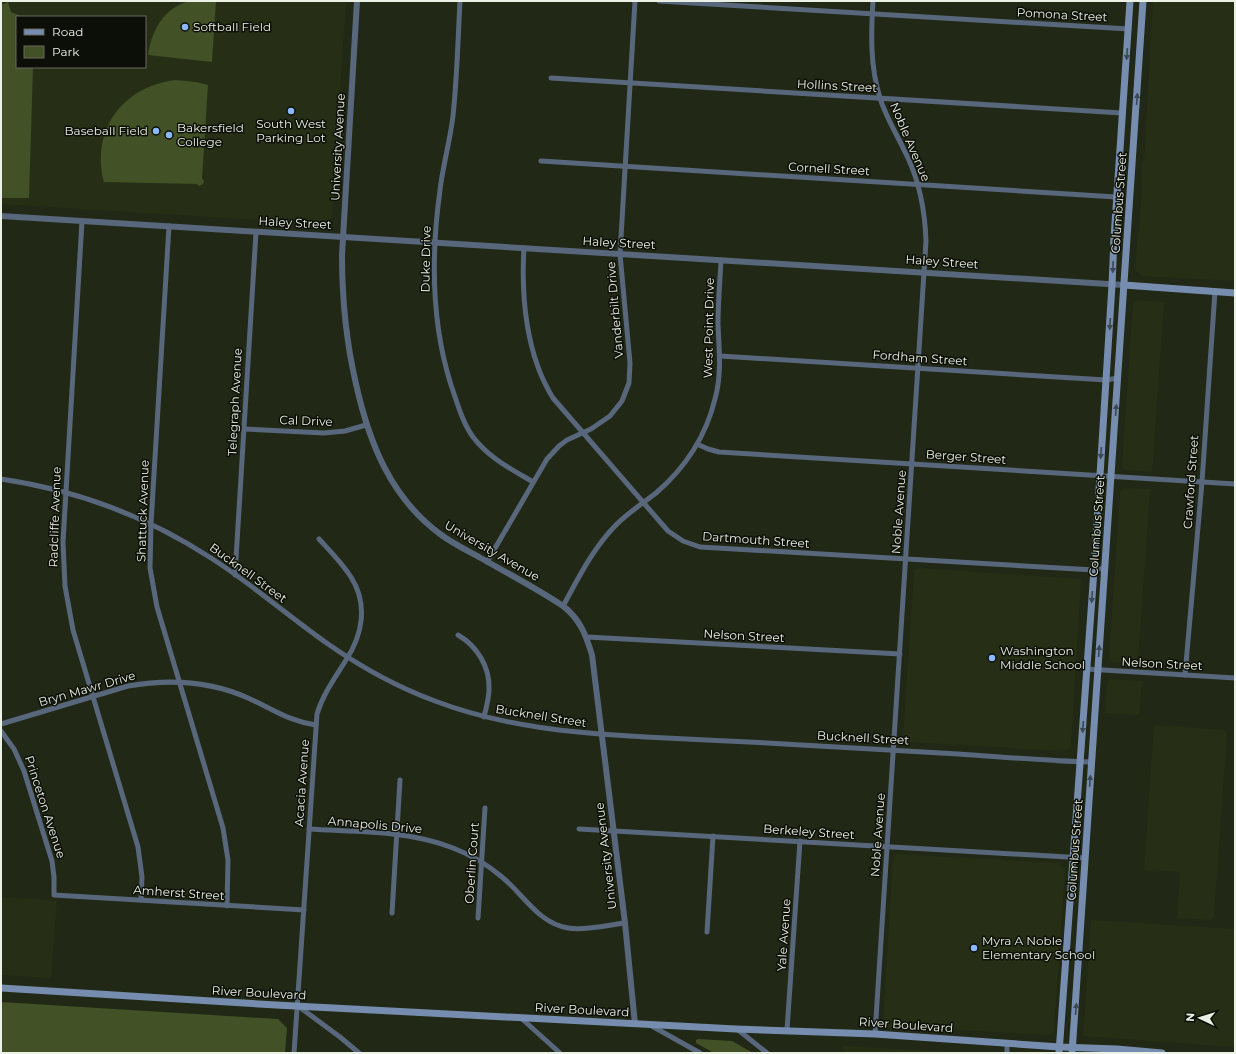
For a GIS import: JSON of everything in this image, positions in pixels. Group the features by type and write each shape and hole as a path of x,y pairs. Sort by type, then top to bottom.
{"main road":[{"name":"Columbus Street","path":"1060,1050 1094,570 1116,197 1130,1"},
{"name":"Columbus Street","path":"1073,1050 1097,670 1112,476 1143,1"},
{"path":"1129,29 1142,28"},
{"path":"1122,113 1136,114"},
{"path":"1116,197 1130,197"},
{"name":"Haley Street","path":"1124,285 1235,293"},
{"name":"River Boulevard","path":"1,988 635,1024 875,1034 1007,1043 1060,1050 1117,1049 1162,1053"}],"street":[{"name":"University Avenue","path":"357,1 342,278 345,323 352,367 366,425 381,462 393,484 417,514 448,540 562,606 576,618 587,637 592,655 602,734 625,923 635,1024"},
{"name":"Duke Drive","path":"460,1 453,114 440,189 436,242 434,287 439,333 449,377 462,414 473,436 488,454 498,462 533,482"},
{"name":"Vanderbilt Drive","path":"487,562 552,452 567,440 602,423 610,416 622,401 629,383 630,363 620,254 636,1"},
{"name":"Pomona Street","path":"659,1 1129,29"},
{"name":"Noble Avenue","path":"873,1 872,57 876,82 880,98 890,124 907,155 918,184 925,224 924,272 875,1034"},
{"name":"Hollins Street","path":"551,78 1122,113"},
{"name":"Cornell Street","path":"540,161 1116,197"},
{"name":"Haley Street","path":"1,216 1124,285"},
{"name":"Radcliffe Avenue","path":"82,221 62,542 65,586 73,630 138,847 142,877 140,900"},
{"name":"Shattuck Avenue","path":"169,226 151,524 150,568 157,607 223,828 228,860 228,906"},
{"name":"Telegraph Avenue","path":"235,575 256,232"},
{"name":"Dartmouth Street","path":"524,248 524,304 531,343 544,381 553,398 668,531 682,541 696,546 1094,570 1105,568"},
{"name":"West Point Drive","path":"562,606 593,553 604,538 625,516 669,481 681,468 697,444 710,417 718,384 720,356 718,324 722,260"},
{"name":"Crawford Street","path":"1185,675 1202,482 1215,291"},
{"name":"Fordham Street","path":"720,356 1106,380 1118,378"},
{"name":"Cal Drive","path":"244,429 324,434 345,431 366,425"},
{"name":"Berger Street","path":"697,444 719,452 1235,484"},
{"name":"Bucknell Street","path":"1,479 65,492 102,504 151,524 191,545 235,575 348,658 411,691 453,708 484,717 540,728 602,734 1091,762"},
{"name":"Acacia Avenue","path":"294,1053 317,714 320,704 354,647 360,629 361,608 359,597 351,577 319,539"},
{"path":"458,635 470,643 486,667 489,688 484,717"},
{"name":"Nelson Street","path":"587,637 900,654"},
{"name":"Nelson Street","path":"1087,669 1235,678"},
{"name":"Bryn Mawr Drive","path":"1,724 128,686 145,683 180,682 213,686 230,691 257,702 292,720 316,725"},
{"name":"Princeton Avenue","path":"1,731 14,749 24,771 52,861 54,895"},
{"path":"392,913 400,780"},
{"name":"Oberlin Court","path":"478,918 485,808"},
{"name":"Berkeley Street","path":"579,829 1085,858"},
{"name":"Annapolis Drive","path":"309,830 396,835 423,838 438,842 468,854 502,876 516,889 535,912 542,918 554,924 578,929 625,923"},
{"path":"707,932 713,836"},
{"name":"Yale Avenue","path":"787,1030 800,841"},
{"name":"Amherst Street","path":"54,895 304,910"},
{"path":"298,1006 359,1053"},
{"path":"520,1017 560,1053"},
{"path":"648,1024 700,1053"},
{"path":"736,1029 767,1053"},
{"path":"1007,1043 1007,1053"}],"shaded area":[{"name":"Bakersfield College","path":"1,1 346,1 332,218 324,224 1,204"},
{"path":"1153,1 1235,1 1235,281 1141,276 1135,269 1139,233 1142,161 1144,161"},
{"path":"1139,300 1164,302 1152,472 1126,470 1122,466 1133,305"},
{"path":"1122,489 1150,489 1138,663 1113,662 1109,656 1120,493"},
{"name":"Washington Middle School","path":"915,569 1081,579 1071,745 1069,749 1065,751 904,741 903,737 914,572"},
{"path":"1108,680 1142,681 1139,715 1105,713 1107,684"},
{"path":"1154,725 1224,730 1227,733 1214,916 1211,920 1177,918 1180,872 1144,870"},
{"name":"Myra A Noble Elementary School","path":"896,854 1059,863 1065,870 1054,1031 1050,1035 883,1026 893,859"},
{"path":"1,897 57,901 51,978 1,975"},
{"path":"1091,920 1235,929 1235,1047 1083,1036"},
{"path":"841,1046 952,1052 966,1053 847,1053"}],"green space":[{"name":"Softball Field","path":"189,1 216,1 212,62 148,55 152,37 160,22 172,9"},
{"path":"8,2 11,12 21,16 16,16 16,68 33,68 29,198 1,198 1,5"},
{"name":"Baseball Field","path":"175,80 208,85 202,179 204,181 203,184 199,186 197,184 104,182 101,163 102,145 107,129 115,114 126,102 140,92 156,84"},
{"path":"1,1002 278,1019 287,1028 285,1053 1,1053"},
{"path":"696,1040 732,1041 753,1053 714,1053 696,1043"}],"place":[{"name":"Softball Field","path":"185,27"},
{"name":"South West Parking Lot","path":"291,111"},
{"name":"Baseball Field","path":"156,131"},
{"name":"Bakersfield College","path":"169,135"},
{"name":"Washington Middle School","path":"992,658"},
{"name":"Myra A Noble Elementary School","path":"974,948"}]}
